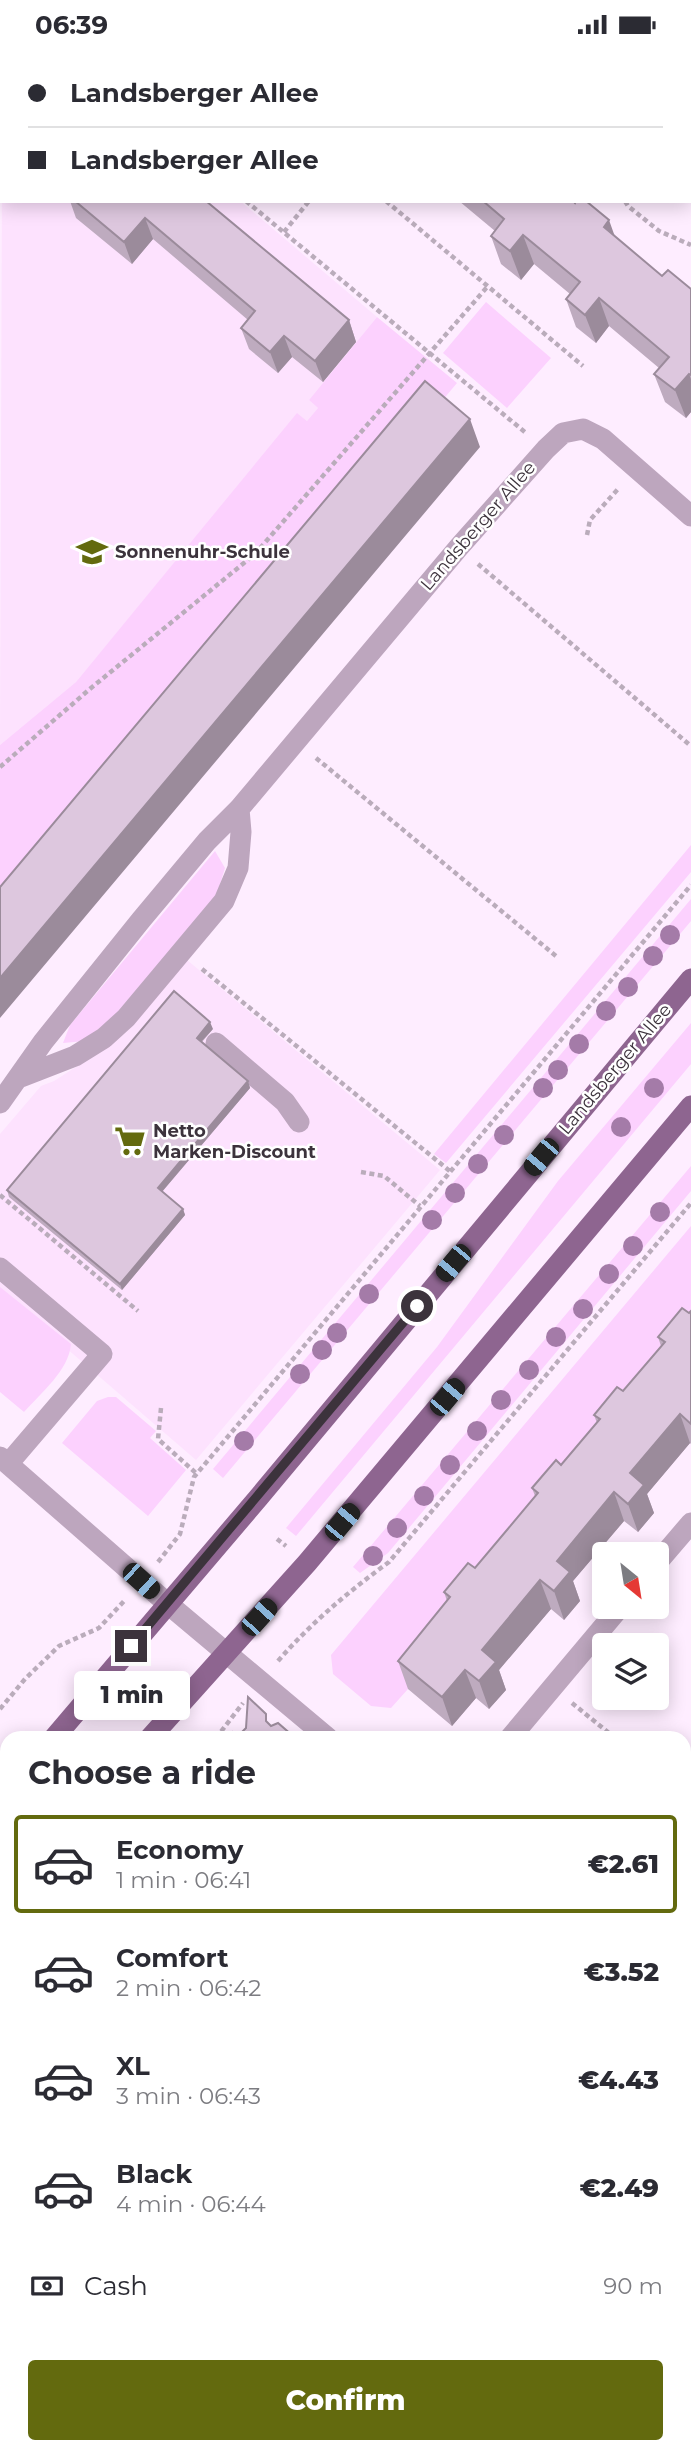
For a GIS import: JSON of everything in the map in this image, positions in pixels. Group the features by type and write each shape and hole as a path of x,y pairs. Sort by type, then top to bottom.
{"main road":[{"name":"Landsberger Allee","path":"60,1731 691,979"},
{"path":"155,1731 307,1563 691,1106"}],"street":[{"name":"Landsberger Allee","path":"0,1103 21,1077 43,1042 207,841 239,809 459,547 545,449 563,433 583,429 603,439 691,516"},
{"name":"Landsberger Allee","path":"21,1077 75,1056 104,1038 126,1018 224,901 238,869 241,832 239,809"},
{"path":"216,1043 285,1102 299,1122"},
{"path":"0,1268 102,1354 4,1460 168,1604 320,1731"},
{"path":"669,1549 691,1523"},
{"path":"516,1731 610,1619"}],"path":[{"path":"248,203 527,434"},
{"path":"284,232 307,203"},
{"path":"388,203 583,366"},
{"path":"626,203 659,230 691,245"},
{"path":"0,767 91,688 256,554 488,286"},
{"path":"587,535 590,520 636,468"},
{"path":"459,547 691,746"},
{"path":"296,741 556,956"},
{"path":"172,1546 180,1534 196,1475 691,885"},
{"path":"181,953 451,1173"},
{"path":"361,1172 384,1176 420,1206"},
{"path":"0,1195 138,1311"},
{"path":"298,1638 344,1594 389,1562 691,1203"},
{"path":"162,1408 158,1439 196,1475"},
{"path":"277,1539 285,1546"},
{"path":"0,1709 25,1679 59,1646 99,1628 116,1609"},
{"path":"552,1687 606,1731"},
{"path":"221,1731 229,1720"}],"shaded area":[{"name":"Sonnenuhr-Schule","path":"2,203 242,203 377,317 309,400 318,408 307,421 298,414 76,682 0,745"},
{"path":"486,302 551,358 507,408 443,353"},
{"path":"377,317 457,383 0,928 0,745 76,682 297,413 307,421 318,408 309,400"},
{"path":"691,845 691,872 446,1163 434,1154"},
{"path":"215,851 225,868 217,894 107,1025 85,1041 63,1043 70,1025"},
{"path":"691,899 691,921 223,1478 213,1469"},
{"path":"187,960 440,1170 196,1460 0,1291 0,1134 41,1086 54,1081 112,1044 128,1030"},
{"path":"691,1023 691,1064 296,1536 286,1528 437,1347 558,1181"},
{"path":"691,1166 691,1191 388,1553 360,1573 353,1567"},
{"path":"691,1226 691,1338 408,1689 391,1708 371,1706 333,1674 331,1655"},
{"path":"0,1287 71,1344 60,1372 24,1412 0,1392"},
{"path":"116,1397 156,1431 150,1438 186,1470 148,1516 62,1443 97,1401"}],"building":[{"path":"77,203 208,203 349,320 315,361 284,336 270,352 241,328 255,311 145,218 124,242"},
{"path":"485,203 588,203 609,220 604,227 662,276 668,270 691,289 691,375 675,390 654,374 669,357 599,298 585,315 566,299 580,282 523,235 510,251 491,236 504,219"},
{"path":"425,381 470,419 0,978 0,887"},
{"name":"Netto Marken-Discount","path":"174,991 210,1022 197,1038 248,1081 158,1188 183,1209 120,1284 7,1190"},
{"path":"682,1308 689,1313 691,1311 691,1424 680,1414 630,1473 644,1485 628,1504 614,1492 557,1561 570,1572 554,1591 540,1580 482,1650 496,1662 479,1681 465,1670 442,1697 398,1661 450,1597 444,1592 468,1563 475,1568 538,1493 532,1488 556,1460 561,1465 600,1419 594,1415 617,1387 623,1391 665,1342 658,1337"},
{"path":"248,1697 266,1714 266,1721 271,1726 278,1723 287,1731 243,1731 246,1728"}],"place":[{"name":"Sonnenuhr-Schule","path":"92,552"},
{"name":"Netto Marken-Discount","path":"130,1141"}],"route":[{"path":"131,1646 417,1306"}]}
